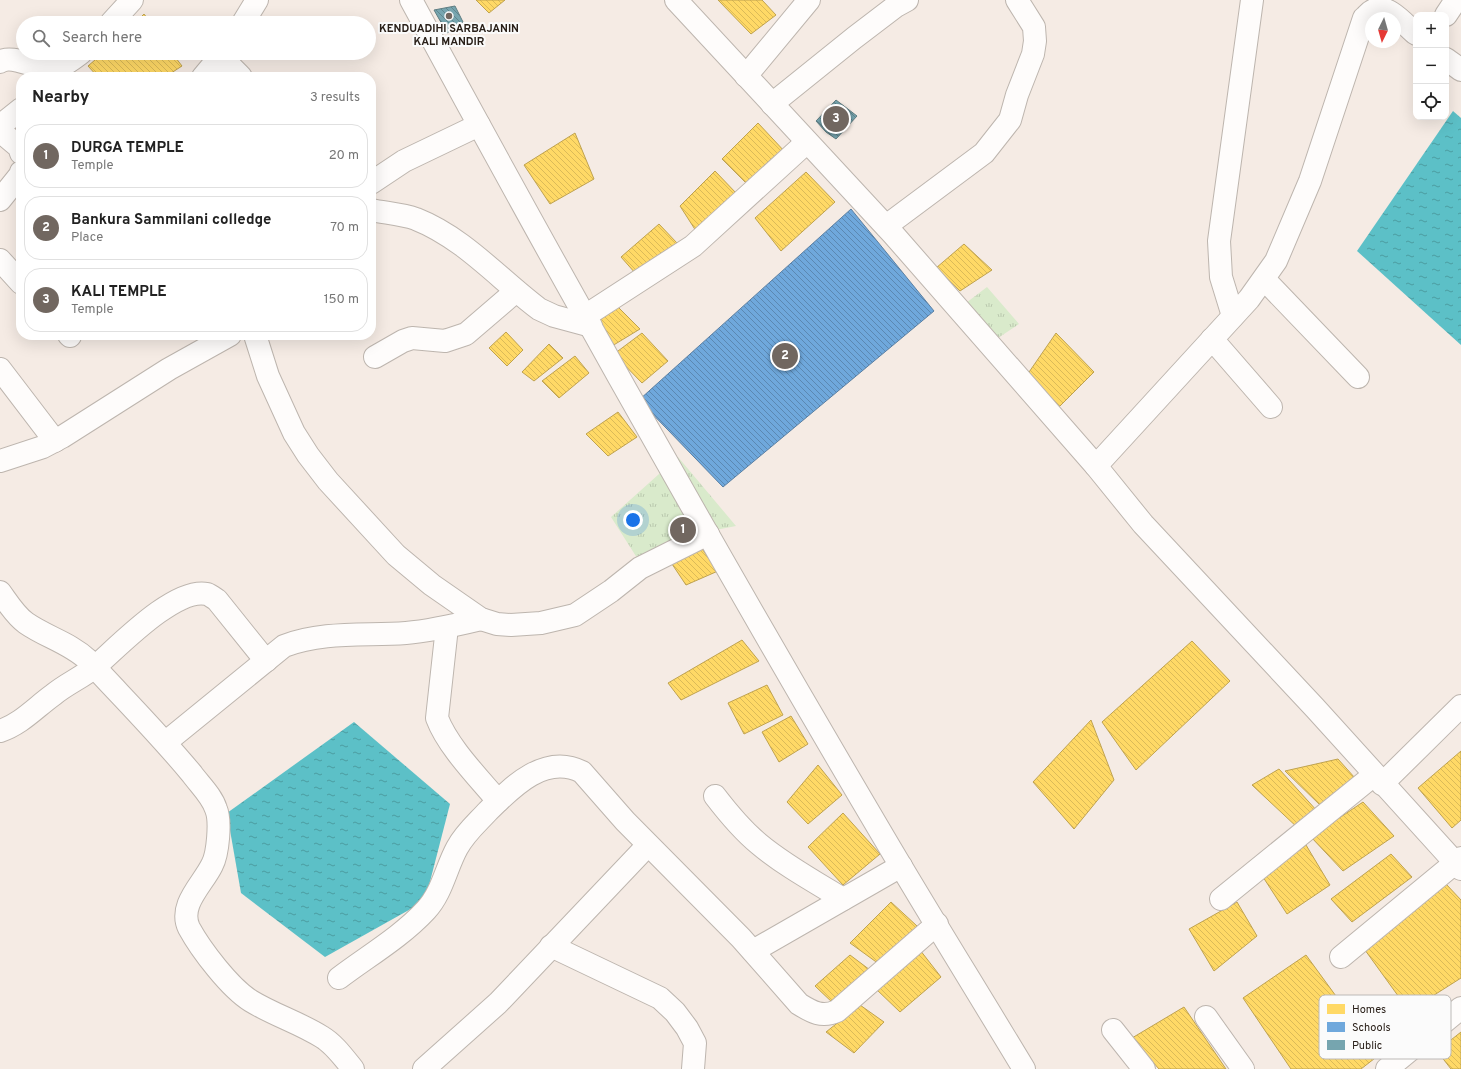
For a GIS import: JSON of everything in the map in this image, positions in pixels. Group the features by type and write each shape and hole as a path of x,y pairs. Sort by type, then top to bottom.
{"street":[{"path":"117,16 132,0"},
{"path":"247,16 257,0"},
{"path":"411,0 588,321 708,534 901,866 1024,1069"},
{"path":"676,0 886,226 1096,466 1143,524 1315,708 1378,779 1459,864 1341,957"},
{"path":"746,76 808,0"},
{"path":"772,104 854,38 896,6 908,0"},
{"path":"886,226 984,153 1010,120 1017,95 1033,54 1035,41 1034,28 1017,0"},
{"path":"1233,316 1221,277 1218,242 1252,0"},
{"path":"1448,12 1456,0"},
{"path":"1096,466 1233,316 1264,279 1276,261 1310,181 1364,18 1382,4 1413,31"},
{"path":"0,62 11,59 33,66 52,68 61,66 70,60"},
{"path":"206,72 217,60"},
{"path":"227,60 228,64 236,72"},
{"path":"1449,61 1461,70"},
{"path":"0,126 16,113"},
{"path":"376,180 404,161 479,125"},
{"path":"0,131 16,144"},
{"path":"376,211 414,218 429,225 464,247 516,291 540,309 554,316 588,321 693,246 808,142"},
{"path":"0,200 16,180"},
{"path":"0,260 16,278"},
{"path":"1264,279 1358,376"},
{"path":"375,357 403,341 412,338 436,341 457,338 466,334 516,291"},
{"path":"1212,339 1271,407"},
{"path":"0,461 43,447 169,369 221,340"},
{"path":"257,340 268,376 294,433 328,481 396,555 432,585 481,619 496,624 511,625 562,620 575,615 606,595 640,568 708,534"},
{"path":"0,369 55,440"},
{"path":"0,592 14,612 26,623 78,650 166,742 210,798 216,809 218,820 216,854 212,865 187,907 186,915 189,927 228,981 239,993 252,1002 322,1037 354,1069"},
{"path":"0,731 19,722 53,694 94,667 159,611 182,599 195,595 207,594 217,600 266,661"},
{"path":"166,742 284,646 315,637 407,632 446,627 481,619"},
{"path":"446,627 437,718 440,727 455,748 498,801"},
{"path":"1221,899 1378,779 1461,706"},
{"path":"339,978 411,924 427,909 436,895 457,849 466,834 498,801 526,776 554,768 572,767 582,772 625,821 753,951 799,1004 810,1012 828,1015 837,1011 937,924"},
{"path":"715,796 736,823 759,844 790,866 843,899"},
{"path":"431,1067 498,1003 648,845"},
{"path":"753,951 901,866"},
{"path":"552,946 637,987 665,1003 675,1012 687,1028 695,1043 694,1069"},
{"path":"1451,1016 1461,1008"},
{"path":"1206,1017 1243,1069"},
{"path":"1113,1030 1144,1069"},
{"path":"1387,1069 1399,1059"}],"green space":[{"path":"987,287 1019,324 995,340 962,306"},
{"path":"678,457 736,526 700,533 639,561 611,517"}],"water":[{"path":"1453,111 1461,118 1461,345 1357,251 1447,120 1449,120 1449,117"},
{"path":"354,722 450,804 425,901 325,957 241,893 227,813"}],"building: Homes":[{"path":"476,0 505,0 489,13"},
{"path":"718,0 762,0 776,15 751,34"},
{"path":"95,60 177,60 182,66 173,72 93,72 88,66"},
{"path":"758,123 786,153 748,185 722,159"},
{"path":"575,133 594,179 550,204 524,165"},
{"path":"715,171 737,194 696,231 680,206"},
{"path":"806,172 835,202 781,251 755,218"},
{"path":"659,224 677,243 636,274 621,257"},
{"path":"964,244 992,270 960,291 936,268"},
{"path":"618,307 640,329 612,346 595,323"},
{"path":"506,332 523,350 507,366 489,348"},
{"path":"642,333 668,361 642,383 614,354"},
{"path":"1056,333 1094,372 1058,408 1027,375"},
{"path":"549,344 563,358 534,381 522,372"},
{"path":"575,356 589,373 559,398 542,381"},
{"path":"618,412 637,437 608,456 586,434"},
{"path":"700,546 718,571 686,585 670,561"},
{"path":"742,640 759,661 681,700 668,683"},
{"path":"1192,641 1230,681 1136,770 1102,722"},
{"path":"767,685 783,715 744,734 728,703"},
{"path":"791,716 808,744 779,762 762,732"},
{"path":"1091,720 1114,780 1074,829 1033,782"},
{"path":"1461,751 1461,820 1452,828 1418,788"},
{"path":"1338,759 1355,778 1320,805 1285,771"},
{"path":"818,765 842,795 808,824 787,802"},
{"path":"1279,769 1318,812 1299,829 1252,785"},
{"path":"1363,802 1394,836 1343,871 1311,837"},
{"path":"843,813 880,854 843,885 808,847"},
{"path":"1306,845 1330,885 1287,914 1263,877"},
{"path":"1391,854 1412,877 1352,922 1331,899"},
{"path":"1446,884 1461,900 1461,978 1434,995 1397,995 1365,950"},
{"path":"891,902 917,926 879,964 850,943"},
{"path":"1237,902 1257,936 1214,971 1189,929"},
{"path":"920,950 941,977 900,1012 875,988"},
{"path":"850,955 870,970 834,1004 815,986"},
{"path":"1306,955 1335,995 1319,995 1319,1059 1374,1059 1361,1069 1291,1069 1243,998"},
{"path":"860,1005 884,1022 854,1053 826,1032"},
{"path":"1184,1007 1226,1069 1159,1069 1132,1038"},
{"path":"1461,1032 1461,1069 1451,1069 1443,1059 1451,1059 1451,1040"}],"building: Schools":[{"path":"851,209 934,311 723,487 639,400"}],"building: Public":[{"name":"KENDUADIHI SARBAJANIN KALI MANDIR","path":"455,6 463,22 447,33 434,10"},
{"path":"836,100 857,116 836,139 826,132 816,121"},
{"path":"686,518 692,535 679,542 673,525"}],"place":[{"name":"KENDUADIHI SARBAJANIN KALI MANDIR","path":"449,16"},
{"name":"KALI TEMPLE","path":"836,119"},
{"name":"Bankura Sammilani colledge","path":"785,356"},
{"name":"DURGA TEMPLE","path":"683,530"}]}
